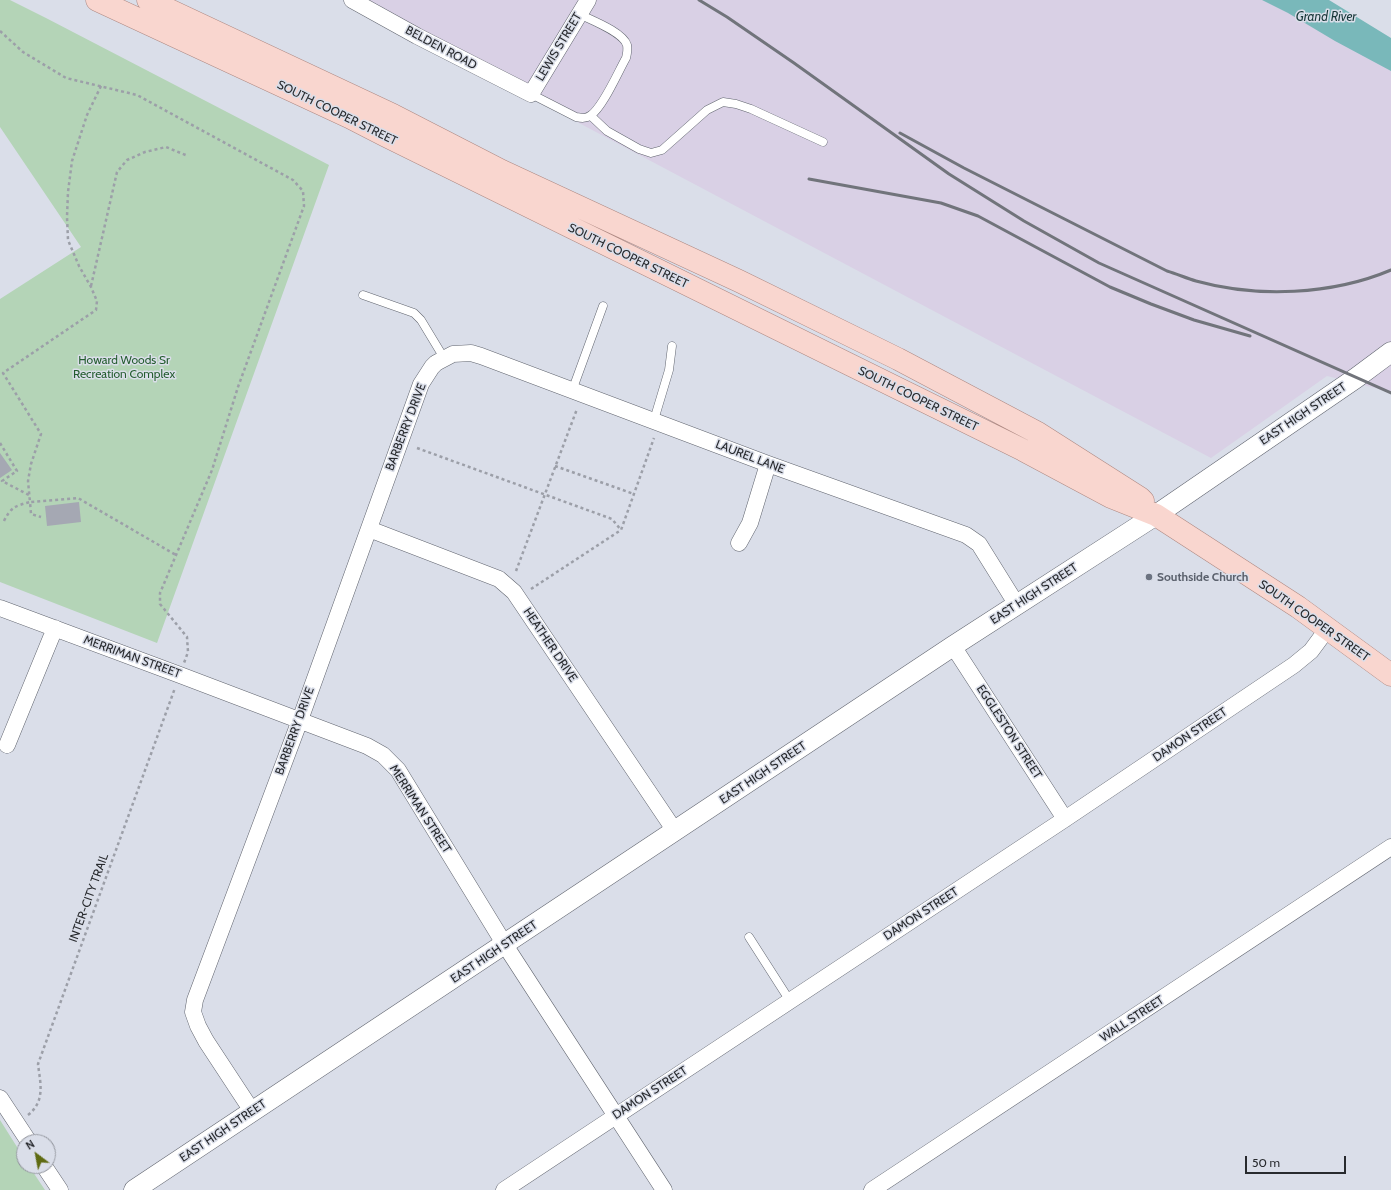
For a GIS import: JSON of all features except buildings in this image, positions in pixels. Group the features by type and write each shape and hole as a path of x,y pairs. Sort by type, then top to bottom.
{"main road":[{"name":"SOUTH COOPER STREET","path":"97,0 349,116 386,136 1023,450 1110,497 1156,515 1292,603 1391,675"},
{"name":"SOUTH COOPER STREET","path":"148,0 393,115 502,170 746,285 898,359 1038,433 1140,498 1156,515"}],"street":[{"name":"BELDEN ROAD","path":"352,0 417,36 531,94"},
{"name":"LEWIS STREET","path":"531,94 588,0"},
{"name":"EAST HIGH STREET","path":"134,1190 954,646 1156,515 1350,382 1391,352"},
{"name":"LAUREL LANE","path":"449,356 471,353 481,356 768,464 966,536 979,544 1017,605"},
{"name":"BARBERRY DRIVE","path":"252,1111 206,1041 198,1026 193,1012 195,1000 300,720 421,384 432,367 449,356"},
{"path":"739,543 750,523 768,464"},
{"name":"HEATHER DRIVE","path":"369,529 499,579 514,592 675,832"},
{"name":"MERRIMAN STREET","path":"0,608 300,720 367,746 383,755 398,770 505,945 664,1190"},
{"path":"7,745 55,628"},
{"name":"DAMON STREET","path":"504,1190 1065,819 1294,665 1311,651 1328,628"},
{"name":"EGGLESTON STREET","path":"954,646 1065,819"},
{"name":"WALL STREET","path":"872,1190 1391,847"},
{"path":"0,1098 24,1134"},
{"path":"49,1174 60,1190"}],"lane":[{"path":"531,94 576,117 582,118 591,116 603,99 626,58 628,52 627,46 620,36 579,14"},
{"path":"591,116 607,131 639,149 651,153 662,150 707,110 723,102 736,104 751,109 823,142"},
{"path":"363,295 414,313 449,356"},
{"path":"572,391 603,306"},
{"path":"654,420 669,370 672,346"},
{"path":"749,937 790,1001"}],"path":[{"path":"0,31 23,52 66,78 137,94 293,180 303,191 304,206 238,387 212,470 160,593 160,604 187,637 188,652 186,658"},
{"path":"41,517 31,514 28,481 31,464 41,434 2,374 96,310 97,301 79,266 68,240 68,192 72,161 88,115 101,86"},
{"path":"91,287 118,172 127,160 145,152 166,147 188,156"},
{"path":"516,571 577,409"},
{"path":"531,589 621,530 654,438"},
{"path":"0,443 17,471 2,480 29,494"},
{"path":"417,448 612,519 621,530"},
{"path":"556,466 634,494"},
{"path":"4,521 10,510 16,506 30,502 78,498 176,556"},
{"name":"INTER-CITY TRAIL","path":"31,1113 39,1100 42,1086 38,1064 174,690"}],"shaded area":[{"path":"347,0 1271,0 1391,64 1391,392 1327,376 1211,458"}],"green space":[{"name":"Howard Woods Sr Recreation Complex","path":"0,0 10,0 46,18 329,165 157,643 0,582 0,299 81,247 0,127"},
{"path":"0,1120 16,1145 16,1174 34,1174 45,1190 0,1190"}],"water":[{"name":"Grand River","path":"1262,0 1329,0 1391,38 1391,71 1335,41 1288,13"}],"railway":[{"path":"699,0 727,17 794,63 949,174 1024,221 1099,263 1391,393"},
{"path":"900,133 964,168 1167,271 1196,281 1244,290 1269,292 1294,291 1344,285 1391,270"},
{"path":"809,179 941,203 978,216 1110,287 1194,320 1250,336"}],"place":[{"name":"Southside Church","path":"1149,577"}]}
